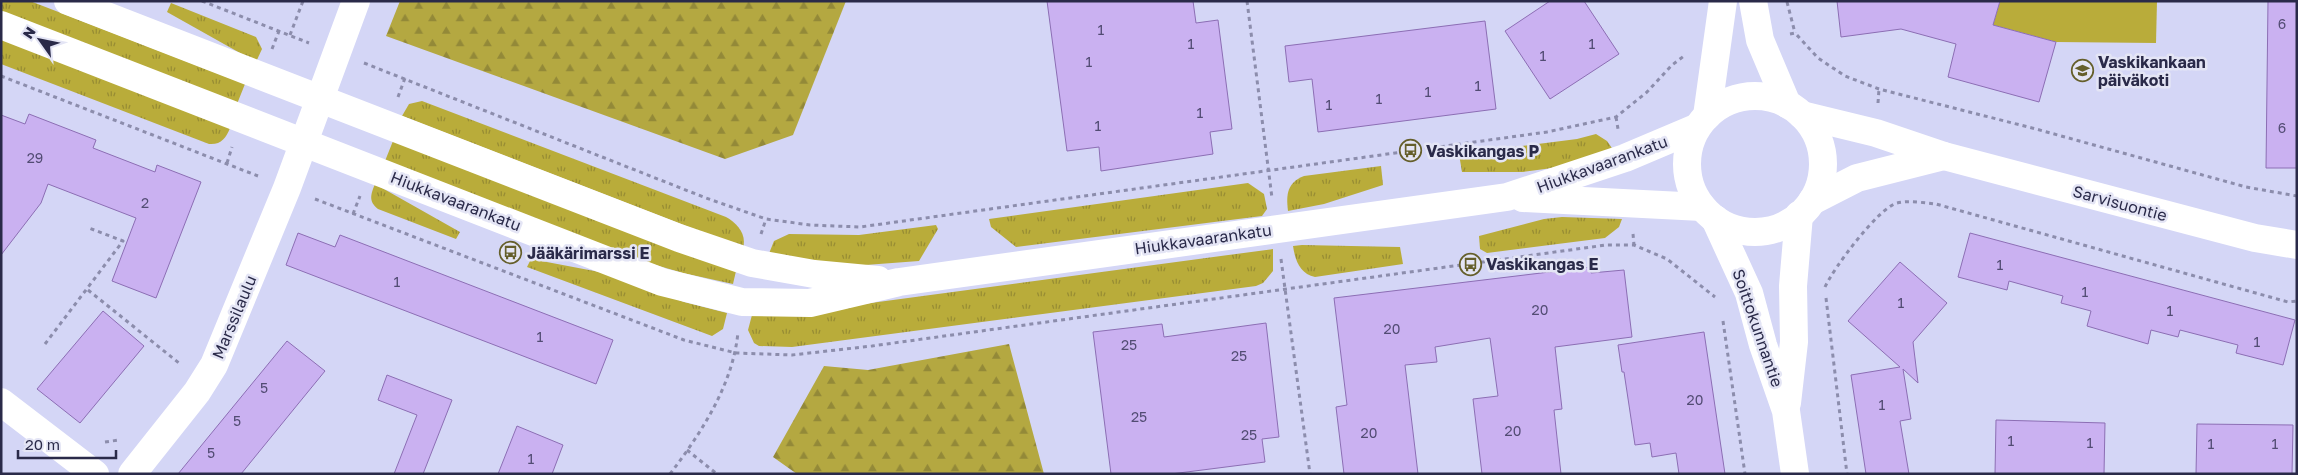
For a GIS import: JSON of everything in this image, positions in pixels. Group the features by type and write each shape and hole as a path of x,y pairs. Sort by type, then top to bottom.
{"street":[{"name":"Hiukkavaarankatu","path":"68,1 320,97 679,238 752,263 814,274 899,282"},
{"path":"304,142 356,1"},
{"path":"1723,1 1718,46 1702,122 1690,143 1687,159 1688,175 1693,192 1708,213 1731,228 1748,232 1766,231 1783,226 1805,208 1820,184 1823,166 1821,147 1813,129 1794,109 1760,40 1753,1"},
{"name":"Hiukkavaarankatu","path":"1,25 662,282 742,302 810,303 899,282 1507,197 1624,158 1702,122"},
{"path":"1702,122 1720,106 1734,99 1750,96 1769,97 1794,109"},
{"name":"Sarvisuontie","path":"1794,109 1876,133 1944,156 2255,238 2297,246"},
{"name":"Marssilaulu","path":"132,474 197,392 214,365 304,142"},
{"name":"Sarvisuontie","path":"1805,208 1857,178 1944,156"},
{"name":"Hiukkavaarankatu","path":"1507,197 1708,213"},
{"name":"Soittokunnantie","path":"1786,411 1794,342 1793,286 1805,208"},
{"name":"Soittokunnantie","path":"1708,213 1748,293 1762,345 1786,411 1795,474"},
{"path":"1,402 85,466"}],"path":[{"path":"202,1 405,78 706,198 766,219 810,225 860,226 1547,132 1616,117 1647,92 1672,65 1694,50 1718,46"},
{"path":"290,35 303,1"},
{"path":"1247,1 1268,171"},
{"path":"1787,1 1795,33 1818,58 1845,76 1879,89 2036,129 2246,187 2297,196"},
{"path":"1760,40 1795,33"},
{"path":"1,76 684,340 736,353 792,355 872,346 1606,245 1634,245 1667,259 1719,300"},
{"path":"1847,474 1825,286 1872,221 1888,207 1898,203 1936,204 2288,302 2297,301"},
{"path":"752,263 766,219"},
{"path":"45,344 88,290 123,241 90,228"},
{"path":"88,290 183,366"},
{"path":"1284,290 1310,474"},
{"path":"670,474 687,450 722,390 736,353 742,302"},
{"path":"1722,319 1745,474"},
{"path":"85,466 89,440 103,442 122,440"},
{"path":"687,450 717,474"}],"green space":[{"path":"1,1 30,1 245,84 237,104 1,13"},
{"path":"400,1 846,1 793,135 725,159 386,36"},
{"path":"2000,1 2157,1 2156,43 2056,42 1993,25"},
{"path":"171,3 256,37 262,49 256,62 167,12"},
{"path":"1,39 230,128 223,140 209,144 1,64"},
{"path":"422,101 726,217 734,222 740,230 744,238 743,248 402,116 409,104"},
{"path":"1596,134 1607,141 1614,151 1560,167 1523,172 1462,172 1459,154 1577,139"},
{"path":"393,141 736,271 733,284 683,273 642,261 385,161"},
{"path":"1381,166 1383,185 1324,204 1288,211 1287,199 1289,190 1294,182 1304,176"},
{"path":"1248,183 1264,194 1267,209 1262,216 1016,247 991,227 989,219"},
{"path":"375,184 460,232 456,239 378,209 372,200"},
{"path":"1562,217 1622,219 1619,227 1605,238 1487,253 1480,249 1479,236 1544,219"},
{"path":"936,225 938,229 919,261 852,266 768,256 774,241 789,234 859,235"},
{"path":"1293,246 1400,247 1403,264 1315,277 1306,273 1299,266"},
{"path":"1273,249 1273,271 1263,283 1256,286 792,347 759,346 754,343 748,330 752,315 811,311"},
{"path":"531,259 610,274 684,302 727,313 723,329 712,336 527,267"},
{"path":"1009,344 1044,474 797,474 773,457 824,366 868,370"}],"building":[{"path":"1047,1 1193,1 1196,23 1218,20 1232,129 1210,132 1213,154 1101,171 1099,147 1067,151"},
{"path":"1550,1 1584,1 1619,54 1550,99 1505,31"},
{"path":"1837,1 2000,1 1993,25 2056,42 2039,102 1948,77 1956,44 1901,29 1841,37"},
{"path":"2268,1 2297,1 2297,168 2266,168"},
{"path":"1485,21 1496,109 1318,132 1312,79 1289,82 1285,46"},
{"path":"29,114 96,140 93,148 155,172 157,165 201,182 156,298 112,281 136,218 48,184 41,203 1,255 1,115 25,124"},
{"path":"298,233 335,247 340,235 613,340 596,384 286,265"},
{"path":"1970,233 2295,320 2283,365 2236,353 2238,345 2180,330 2178,337 2151,330 2148,344 2087,326 2091,311 2061,303 2063,296 2009,281 2007,290 1958,277"},
{"path":"1900,262 1947,303 1913,342 1918,383 1903,369 1911,419 1900,421 1909,474 1866,474 1851,375 1900,367 1848,321"},
{"path":"1591,267 1591,273 1624,270 1632,337 1555,347 1562,409 1554,410 1561,474 1482,474 1473,399 1498,396 1490,338 1435,347 1437,362 1405,365 1418,474 1344,474 1336,407 1347,405 1334,298"},
{"path":"103,311 144,346 80,423 37,389"},
{"path":"1266,323 1279,437 1262,439 1265,462 1171,474 1111,474 1093,332 1162,324 1164,337"},
{"path":"1704,332 1725,474 1679,474 1676,453 1652,457 1650,443 1635,445 1618,345"},
{"path":"287,341 325,371 241,474 178,474"},
{"path":"387,375 452,400 423,474 394,474 417,415 378,400"},
{"path":"1996,420 2105,423 2104,474 1995,474"},
{"path":"2197,424 2293,425 2292,474 2196,474"},
{"path":"517,426 563,445 552,474 498,474"}],"place":[{"name":"Vaskikankaan päiväkoti","path":"2082,71"},
{"name":"Vaskikangas P","path":"1410,151"},
{"name":"Jääkärimarssi E","path":"511,253"},
{"name":"Vaskikangas E","path":"1470,264"}]}
